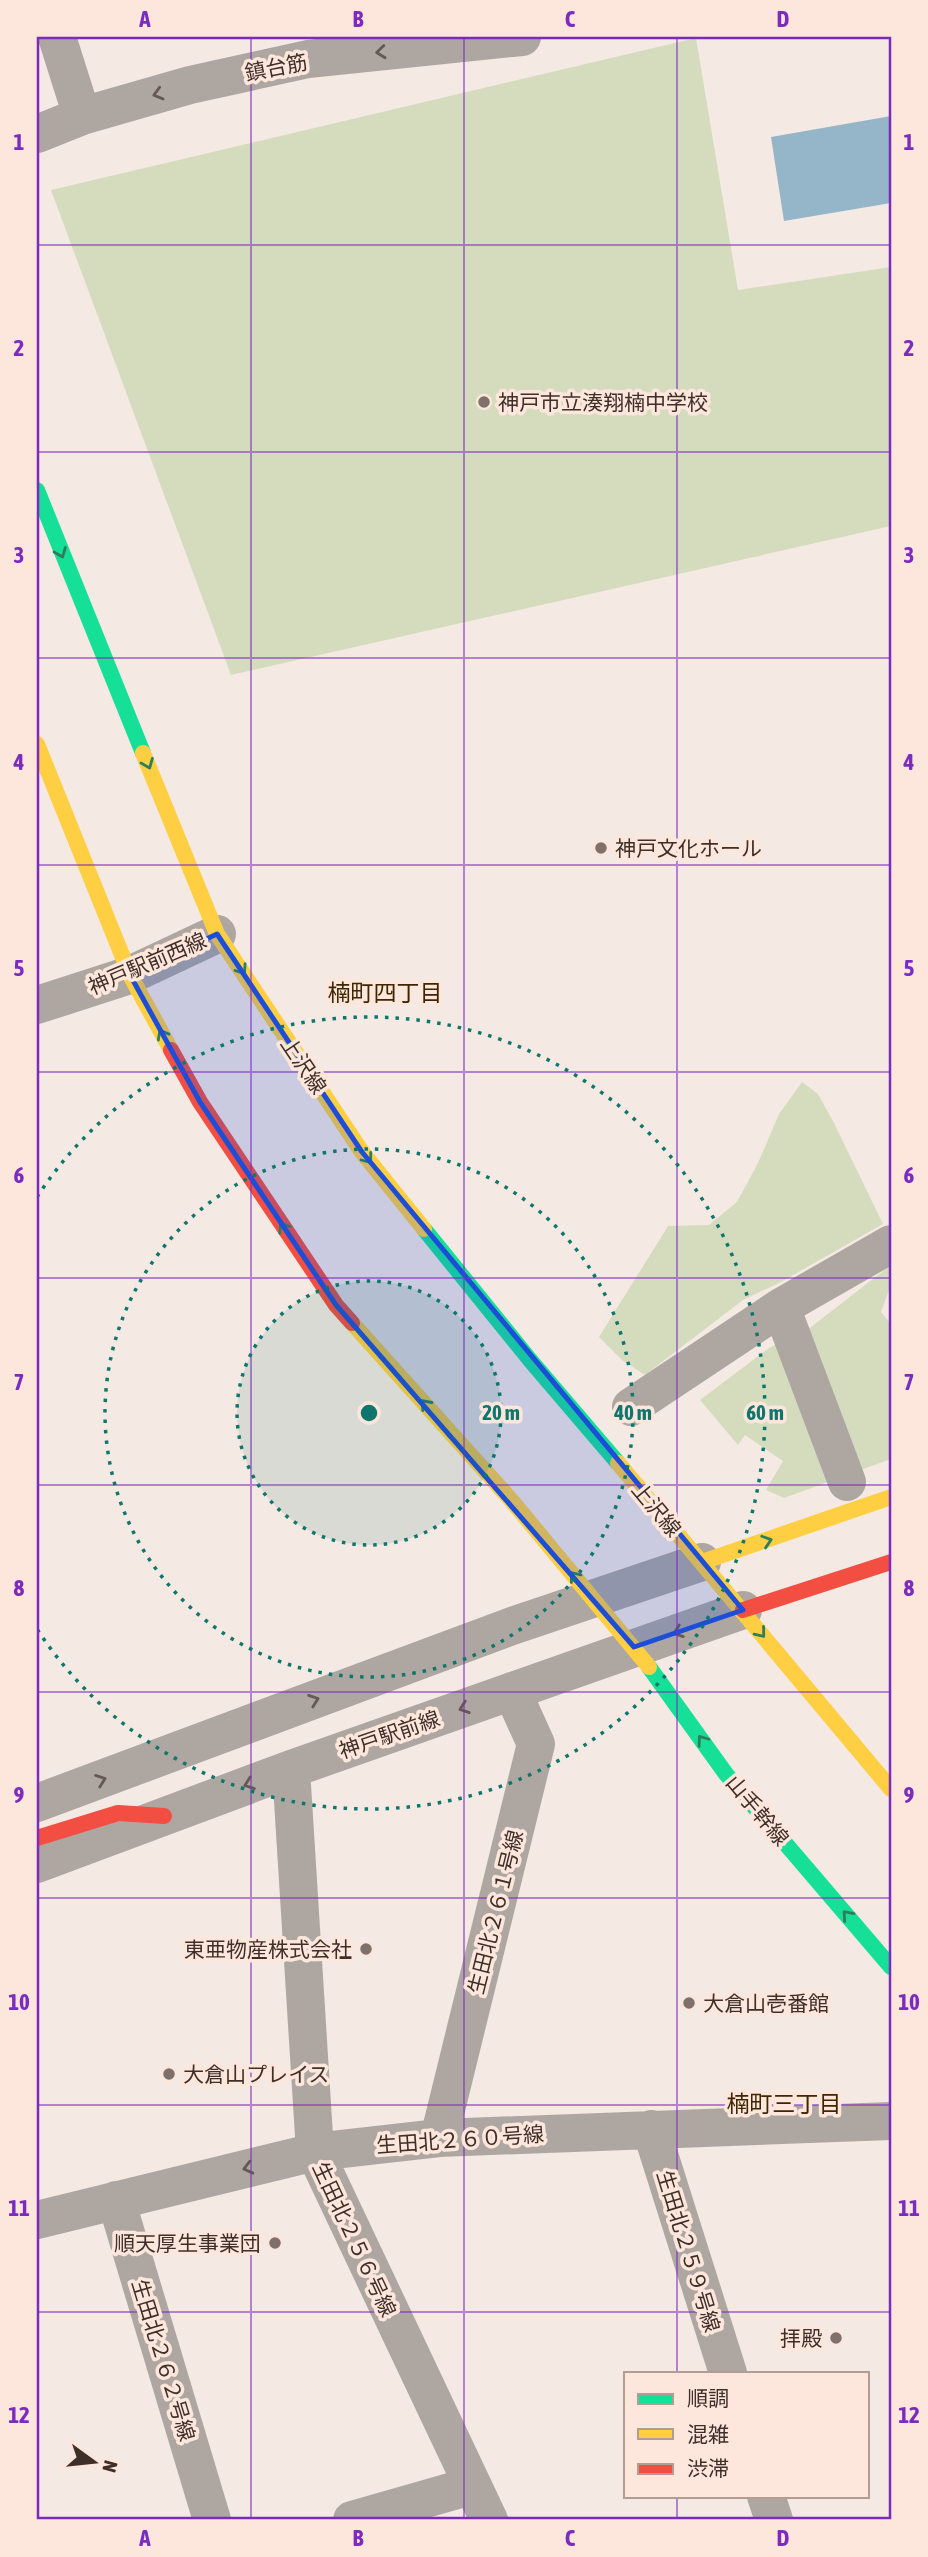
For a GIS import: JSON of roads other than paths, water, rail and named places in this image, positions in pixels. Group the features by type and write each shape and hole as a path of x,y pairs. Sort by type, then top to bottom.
{"main road":[{"name":"上沢線","path":"37,490 218,934 362,1152 530,1360 702,1562"},
{"path":"37,744 130,975 200,1102 336,1305 512,1501 634,1647"},
{"path":"891,1497 702,1562 891,1790"},
{"path":"743,1610 891,1562"},
{"name":"山手幹線","path":"634,1647 726,1774 891,1967"},
{"path":"37,1838 118,1813 164,1816"}],"street":[{"path":"57,37 82,116"},
{"name":"鎮台筋","path":"37,134 82,116 190,85 309,59 522,37"},
{"name":"神戸駅前西線","path":"37,1005 130,975 218,934"},
{"path":"631,1407 781,1307 891,1244"},
{"path":"781,1307 847,1482"},
{"path":"37,1803 591,1598 702,1562"},
{"name":"神戸駅前線","path":"37,1864 291,1769 743,1610"},
{"name":"生田北２６１号線","path":"439,2138 536,1744 512,1691"},
{"name":"生田北２５６号線","path":"291,1769 315,2152 489,2520"},
{"name":"生田北２６０号線","path":"37,2220 315,2152 439,2138 891,2121"},
{"name":"生田北２５９号線","path":"651,2129 728,2372"},
{"name":"生田北２６２号線","path":"116,2200 212,2520"},
{"path":"352,2520 471,2486"},
{"path":"767,2498 774,2520"}],"water":[{"path":"891,116 891,203 784,221 771,137"}],"place":[{"name":"神戸市立湊翔楠中学校","path":"484,402"},
{"name":"神戸文化ホール","path":"601,848"},
{"name":"東亜物産株式会社","path":"366,1949"},
{"name":"大倉山壱番館","path":"689,2003"},
{"name":"大倉山プレイス","path":"169,2074"},
{"name":"順天厚生事業団","path":"275,2243"},
{"name":"拝殿","path":"836,2338"}],"district":[{"name":"楠町四丁目","path":"385,993"},
{"name":"楠町三丁目","path":"784,2104"}]}
